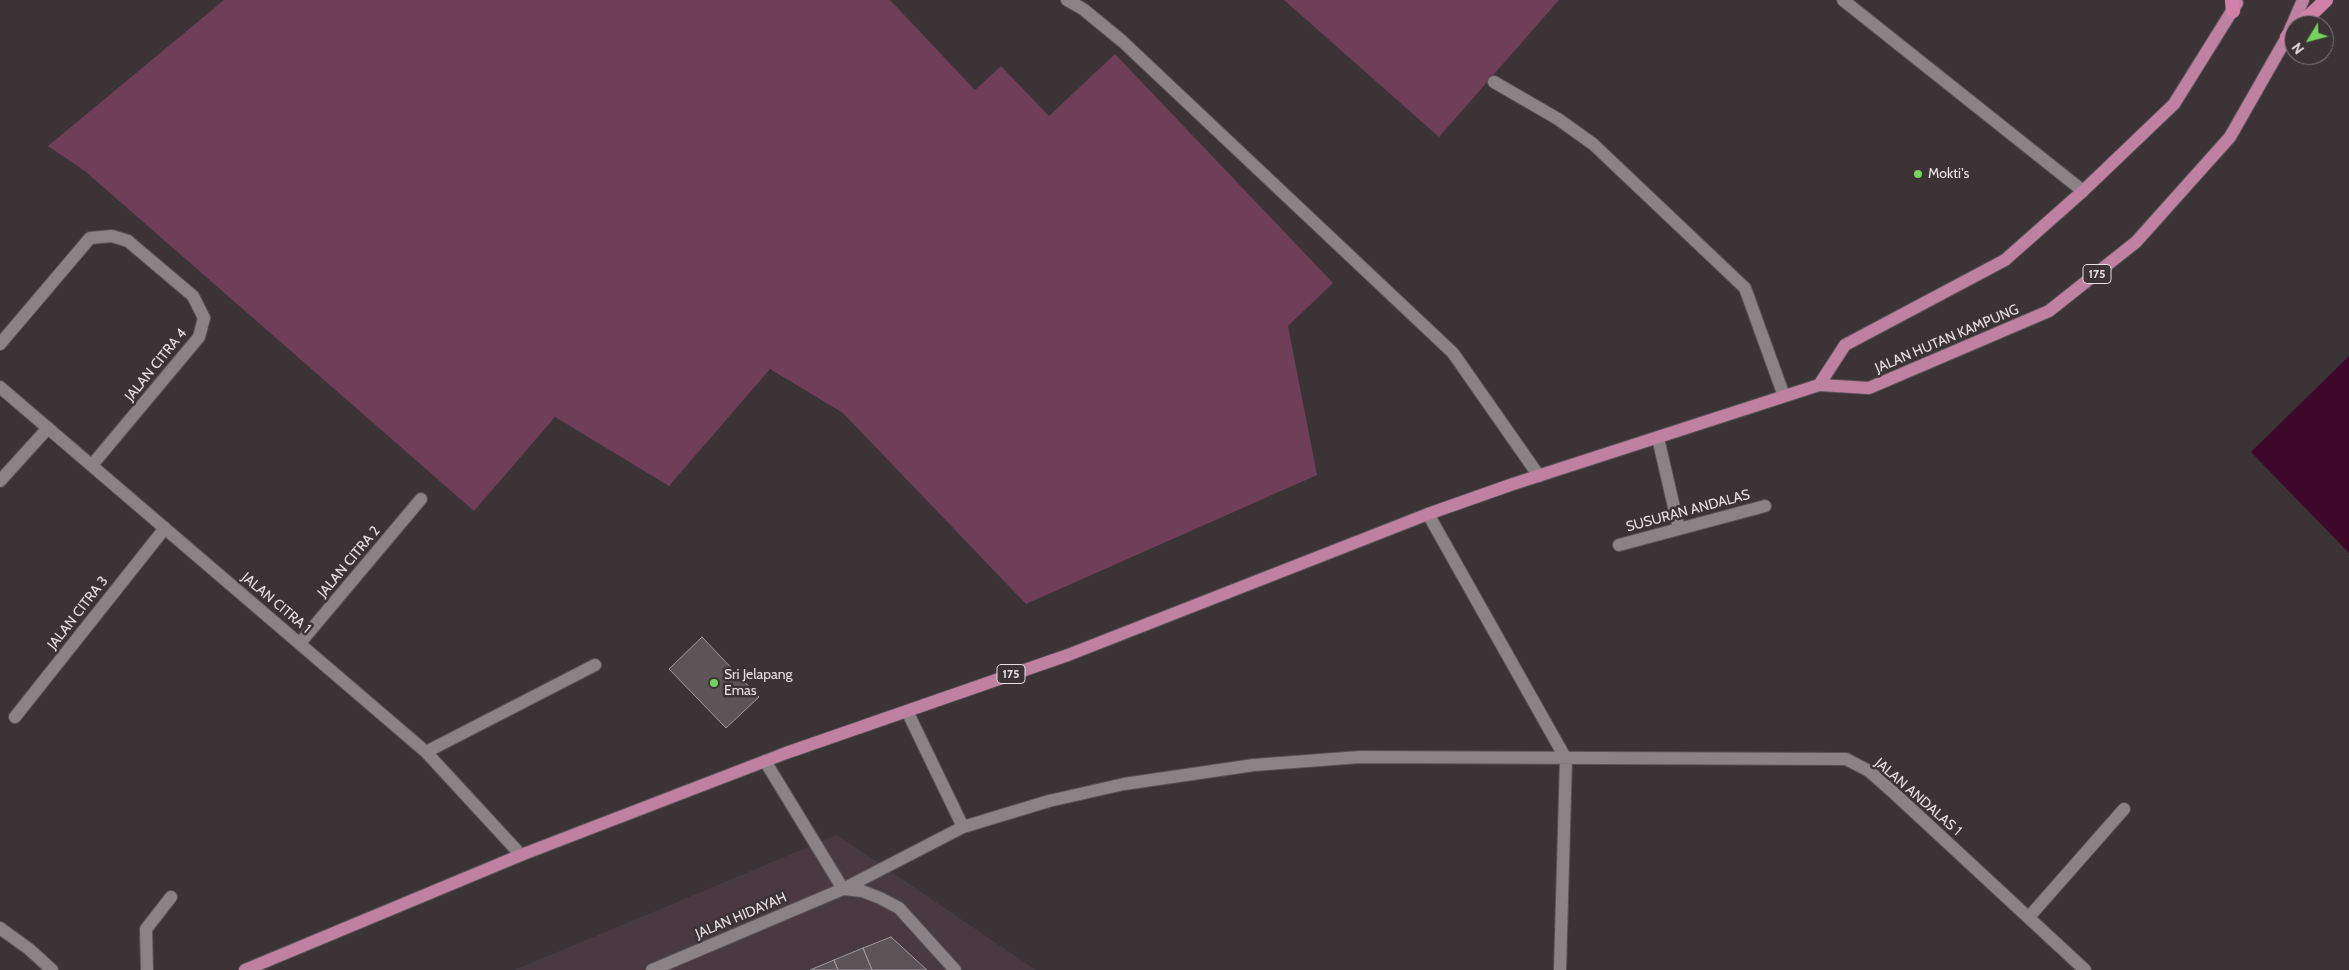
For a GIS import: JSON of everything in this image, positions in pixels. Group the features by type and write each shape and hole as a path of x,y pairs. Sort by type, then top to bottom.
{"highway":[{"path":"2310,15 2326,0"}],"main road":[{"name":"JALAN HUTAN KAMPUNG","path":"2298,15 2304,0"},
{"path":"1819,385 1845,345 2005,260 2084,190 2174,104 2234,4"},
{"name":"JALAN HUTAN KAMPUNG","path":"1819,385 1869,388 2049,312 2136,242 2230,137 2284,44"},
{"name":"175","path":"246,970 521,855 765,761 1068,655 1428,514 1819,385"}],"street":[{"path":"1067,0 1083,9 1122,41 1453,353 1539,476"},
{"path":"1843,0 2084,190"},
{"path":"1494,82 1558,118 1593,144 1745,288 1784,396"},
{"name":"JALAN CITRA 4","path":"0,344 90,238 112,236 128,241 193,296 204,318 199,337 92,465"},
{"name":"JALAN CITRA 1","path":"0,387 426,752 521,855"},
{"path":"0,481 48,428"},
{"path":"1658,438 1679,529"},
{"name":"JALAN CITRA 2","path":"300,643 421,500"},
{"name":"SUSURAN ANDALAS","path":"1619,545 1765,506"},
{"path":"1428,514 1566,759 1560,970"},
{"name":"JALAN CITRA 3","path":"15,717 165,528"},
{"path":"426,752 595,665"},
{"path":"908,710 964,827"},
{"name":"JALAN ANDALAS 1","path":"964,827 1095,790 1254,765 1360,757 1846,760 1869,771 1882,782 2085,970"},
{"path":"765,761 843,889 862,892 880,898 899,908 956,970"},
{"path":"2029,917 2124,809"},
{"name":"JALAN HIDAYAH","path":"652,970 843,889 964,827"},
{"path":"147,970 146,929 171,897"},
{"path":"0,928 29,949 52,970"}],"shaded area":[{"path":"224,0 890,0 975,90 1001,66 1049,116 1115,54 1333,283 1288,326 1317,475 1026,604 843,413 770,369 669,486 555,417 474,511 86,172 48,146"},
{"path":"1284,0 1559,0 1439,137"},
{"path":"2349,356 2349,553 2251,452"},
{"path":"837,835 1036,970 514,970"}],"building":[{"name":"Sri Jelapang Emas","path":"702,637 759,697 726,728 669,669"},
{"path":"891,937 927,970 872,970 863,948"},
{"path":"863,948 872,970 838,970 834,960"},
{"path":"834,960 838,970 810,970"}],"place":[{"name":"Mokti's","path":"1918,174"},
{"name":"Sri Jelapang Emas","path":"714,683"}]}
